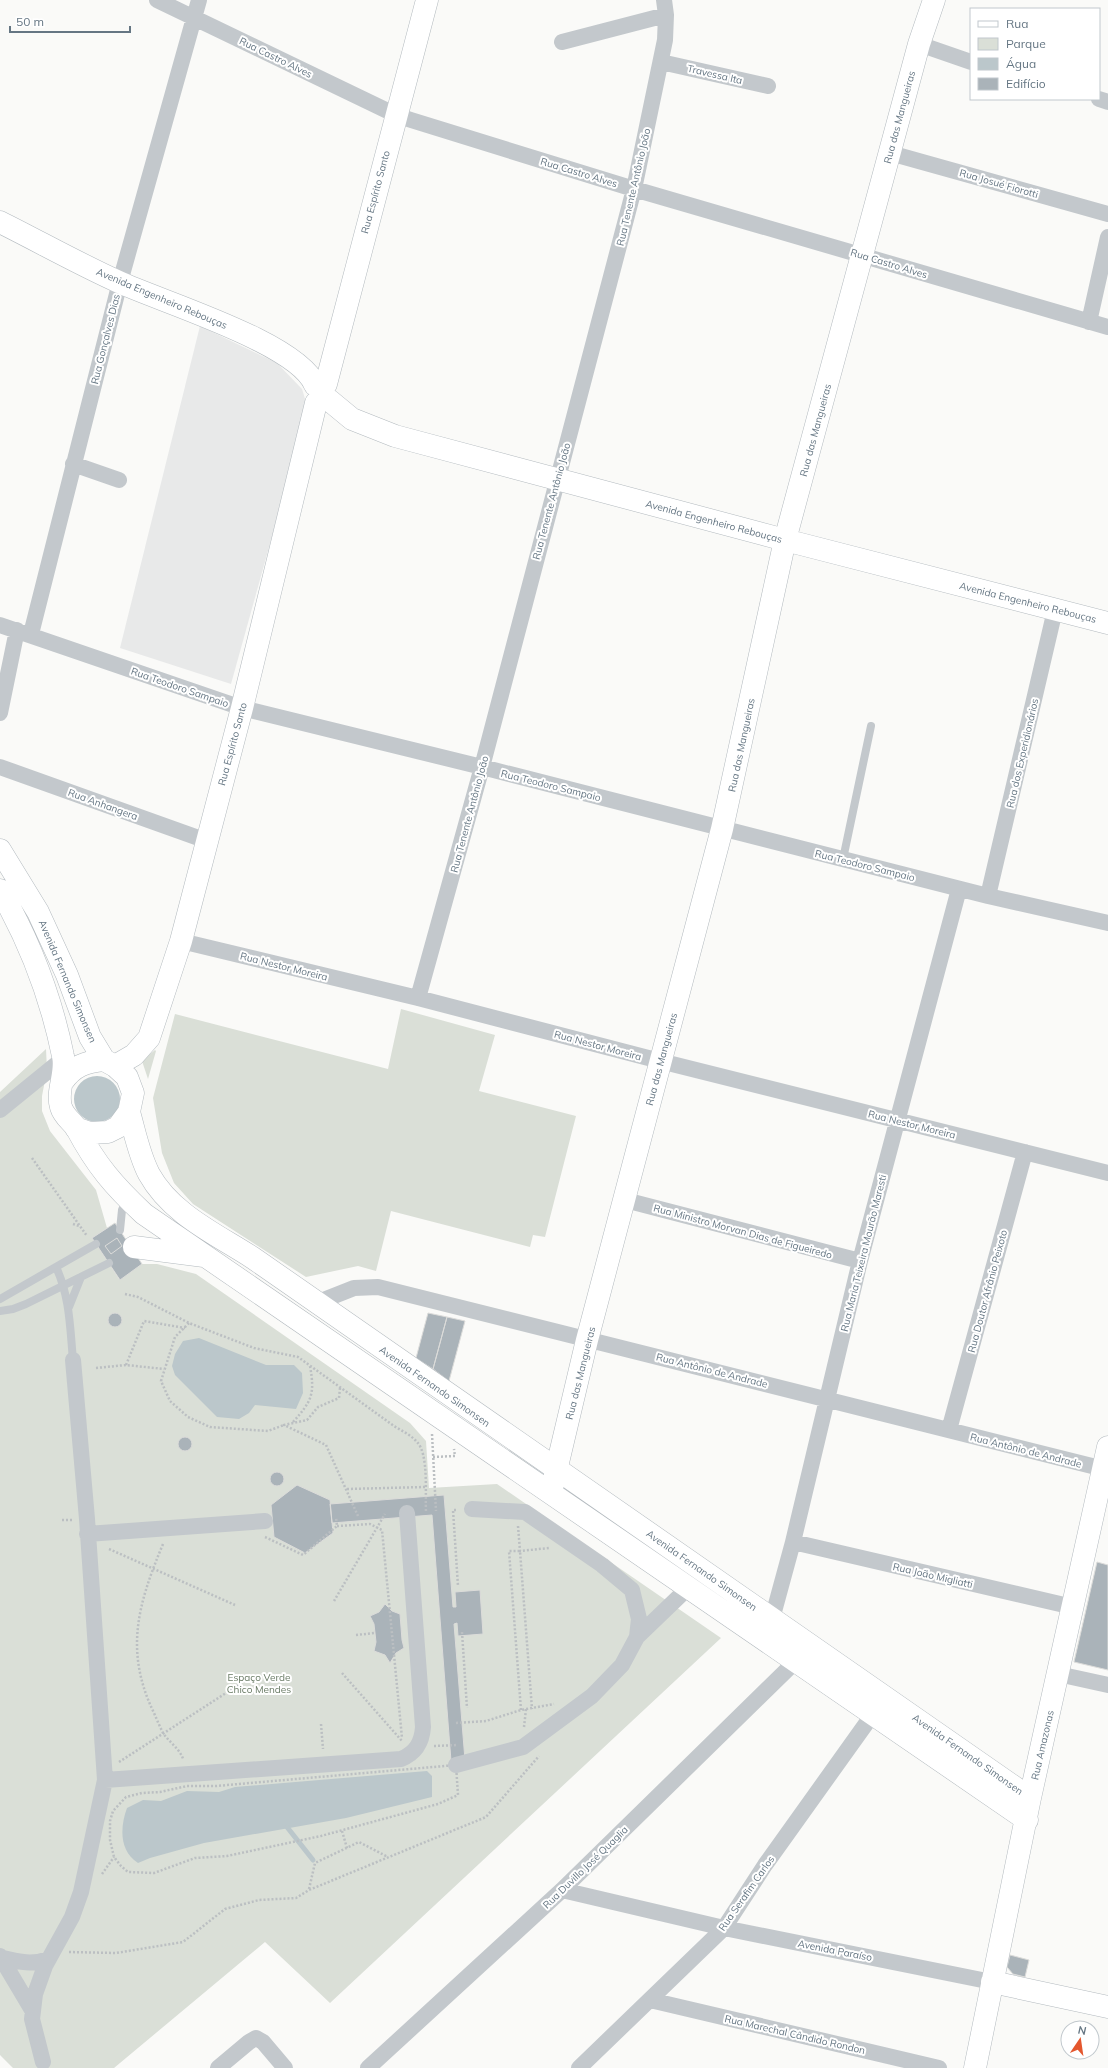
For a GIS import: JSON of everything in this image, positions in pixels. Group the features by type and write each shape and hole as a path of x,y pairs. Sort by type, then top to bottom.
{"street":[{"name":"Rua Castro Alves","path":"157,0 396,114 634,189 862,254 1108,327"},
{"name":"Rua Gonçalves Dias","path":"0,713 73,464 120,282 199,0"},
{"name":"Rua Espírito Santo","path":"109,1063 134,1055 150,1038 181,941 242,708 321,393 427,0"},
{"name":"Rua das Mangueiras","path":"551,1492 587,1340 722,829 785,540 919,44 934,0"},
{"path":"562,42 665,7"},
{"name":"Rua Tenente Antônio João","path":"418,998 482,767 634,189 665,40 665,7"},
{"path":"919,44 970,62"},
{"name":"Travessa Ita","path":"661,62 768,86"},
{"name":"Rua Josué Fiorotti","path":"890,152 1108,214"},
{"name":"Avenida Engenheiro Rebouças","path":"0,222 120,282 224,324 270,346 301,365 321,393 352,419 367,427 557,480 1055,610 1108,622"},
{"path":"1089,322 1108,237"},
{"path":"73,464 119,480"},
{"name":"Rua dos Experidionários","path":"988,896 1055,610"},
{"name":"Rua Teodoro Sampaio","path":"0,625 242,708 482,767 959,889 1108,923"},
{"name":"Rua Anhangera","path":"0,767 207,841"},
{"name":"Avenida Fernando Simonsen","path":"0,850 38,912 67,975 90,1037 109,1063 127,1077 133,1093 130,1112 139,1150 148,1172 166,1198 182,1212 253,1258 316,1304 1030,1798"},
{"name":"Rua Maria Teixeira Mourão Maresti","path":"772,1619 793,1542 860,1261 959,889"},
{"name":"Avenida Fernando Simonsen","path":"0,890 18,922 36,962 64,1058 63,1081 60,1094 61,1107 66,1118 76,1128 87,1151 127,1198 157,1224 551,1492 1027,1820"},
{"name":"Rua Nestor Moreira","path":"181,941 418,998 660,1061 1108,1173"},
{"path":"0,1110 64,1058"},
{"path":"63,1081 70,1071 80,1064 109,1063"},
{"path":"76,1128 90,1133 108,1132 122,1123 130,1112"},
{"name":"Rua Doutor Afrânio Peixoto","path":"949,1430 1025,1152"},
{"name":"Rua Ministro Morvan Dias de Figueiredo","path":"625,1200 860,1261"},
{"path":"133,1247 206,1257"},
{"name":"Rua Antônio de Andrade","path":"316,1304 354,1288 378,1287 1106,1470"},
{"path":"43,2062 36,2039 32,2010 35,1994 45,1966 72,1917 81,1892 105,1780 88,1534 73,1360"},
{"name":"Rua Amazonas","path":"975,2068 1027,1820 1030,1798 1073,1607 1106,1470 1108,1447"},
{"path":"472,1509 525,1512 602,1564 632,1590 639,1620 637,1637"},
{"path":"105,1780 402,1759 413,1753 410,1746 421,1740 423,1727 407,1513"},
{"path":"88,1534 262,1527"},
{"name":"Rua João Migliatti","path":"793,1542 1073,1607"},
{"path":"456,1765 522,1747 592,1696 622,1665 637,1637 689,1587"},
{"name":"Rua Duvillo José Quaglia","path":"368,2068 562,1890 796,1661"},
{"path":"1058,1674 1108,1684"},
{"name":"Rua Serafim Carlos","path":"578,2068 724,1928 766,1865 873,1714"},
{"name":"Avenida Paraíso","path":"562,1890 724,1928 1108,2007"},
{"path":"1,1957 18,1962 38,1963 51,1956"},
{"path":"1,1957 32,2010"},
{"name":"Rua Marechal Cândido Rondon","path":"650,2000 939,2068"},
{"path":"218,2068 256,2038 263,2042 285,2068"}],"lane":[{"path":"843,859 872,726"},
{"path":"120,1230 122,1210 127,1198"},
{"path":"0,1299 56,1267 92,1242"},
{"path":"0,1311 13,1310 109,1263"},
{"path":"56,1267 64,1285 69,1308 73,1360"},
{"path":"69,1308 81,1277"}],"path":[{"path":"31,1163 32,1158 92,1242"},
{"path":"73,1224 80,1226"},
{"path":"125,1294 138,1297 189,1323 254,1348 298,1357 418,1442 424,1451 426,1512"},
{"path":"126,1365 144,1321 185,1328"},
{"path":"189,1323 175,1337 161,1381 170,1401 188,1417 210,1427 268,1431 284,1425 307,1420 318,1407 339,1398 340,1388"},
{"path":"96,1368 126,1365 164,1369"},
{"path":"292,1423 308,1405 313,1393 309,1365"},
{"path":"284,1425 326,1445 358,1516"},
{"path":"436,1511 432,1458 454,1456 454,1444"},
{"path":"347,1489 425,1487"},
{"path":"453,1510 458,1586"},
{"path":"517,1512 532,1708"},
{"path":"334,1601 385,1514"},
{"path":"336,1517 337,1526"},
{"path":"262,1527 303,1555 337,1526 370,1524 377,1526 382,1530 384,1537 403,1733 401,1740 398,1743"},
{"path":"157,1542 164,1541 152,1569 139,1613 138,1655 145,1689 152,1708 164,1733 184,1760 184,1765"},
{"path":"104,1554 113,1546"},
{"path":"520,1710 510,1551 574,1546"},
{"path":"108,1549 235,1604"},
{"path":"462,1632 468,1708"},
{"path":"356,1635 375,1633"},
{"path":"342,1673 401,1740 410,1746 458,1745"},
{"path":"116,1763 240,1684"},
{"path":"456,1724 486,1721 520,1710 562,1702"},
{"path":"321,1724 324,1754"},
{"path":"315,1750 331,1749"},
{"path":"51,1956 116,1953 183,1942 225,1910 259,1900 296,1898 309,1890 486,1817 540,1755"},
{"path":"118,1757 124,1763"},
{"path":"176,1761 184,1760"},
{"path":"119,1804 113,1811 110,1821 110,1840 114,1857 128,1872 154,1873 195,1858 226,1856 248,1852 342,1831 438,1804 458,1795"},
{"path":"342,1831 347,1848"},
{"path":"309,1890 315,1863 359,1842 388,1857"}],"shaded area":[{"path":"200,326 277,363 302,389 306,402 304,421 231,684 120,648"}],"green space":[{"path":"401,1009 495,1035 479,1091 576,1116 545,1237 533,1235 530,1247 391,1211 376,1271 358,1266 306,1277 193,1204 174,1183 162,1153 153,1098 175,1014 388,1069"},
{"name":"Espaço Verde Chico Mendes","path":"46,1049 47,1070 42,1096 42,1111 50,1131 96,1190 107,1228 92,1238 119,1279 142,1264 157,1264 196,1274 410,1423 426,1441 429,1488 497,1484 721,1638 330,2003 265,1942 114,2068 13,2068 0,2055 0,1092"},
{"path":"155,1050 156,1051 148,1079 142,1061"}],"water":[{"path":"93,1076 101,1076 110,1080 116,1086 120,1099 116,1112 110,1118 101,1122 93,1122 84,1118 78,1112 74,1103 74,1095 78,1086 84,1080"},
{"path":"199,1338 266,1365 294,1365 302,1373 303,1393 296,1409 255,1405 249,1413 239,1419 217,1417 175,1375 172,1366 175,1354 183,1341"},
{"path":"427,1771 432,1776 432,1797 346,1818 204,1843 150,1858 138,1863 127,1852 124,1845 122,1831 127,1808 143,1800 161,1801 187,1791 219,1792 235,1787"}],"building":[{"path":"115,1223 142,1264 120,1280 92,1238"},
{"path":"117,1238 122,1246 111,1254 105,1246"},
{"path":"115,1313 120,1315 122,1320 120,1325 115,1327 110,1325 108,1320 110,1315"},
{"path":"428,1313 447,1317 433,1369 416,1358"},
{"path":"447,1317 465,1321 449,1381 433,1369"},
{"path":"185,1437 190,1439 192,1444 190,1449 185,1451 180,1449 178,1444 180,1439"},
{"path":"277,1472 282,1474 284,1479 282,1484 277,1486 272,1484 270,1479 272,1474"},
{"path":"297,1485 330,1500 333,1533 305,1553 274,1537 271,1505"},
{"path":"444,1495 453,1607 456,1607 455,1592 480,1590 483,1634 458,1636 457,1623 454,1624 465,1760 451,1761 432,1515 332,1523 330,1504"},
{"path":"1097,1562 1108,1565 1108,1670 1074,1662"},
{"path":"385,1604 392,1611 400,1614 404,1648 396,1653 390,1663 385,1655 374,1651 376,1642 374,1624 370,1616 379,1612"},
{"path":"1010,1955 1029,1960 1025,1977 1013,1974 1007,1967"}],"waterway":[{"path":"287,1827 313,1860"}]}
